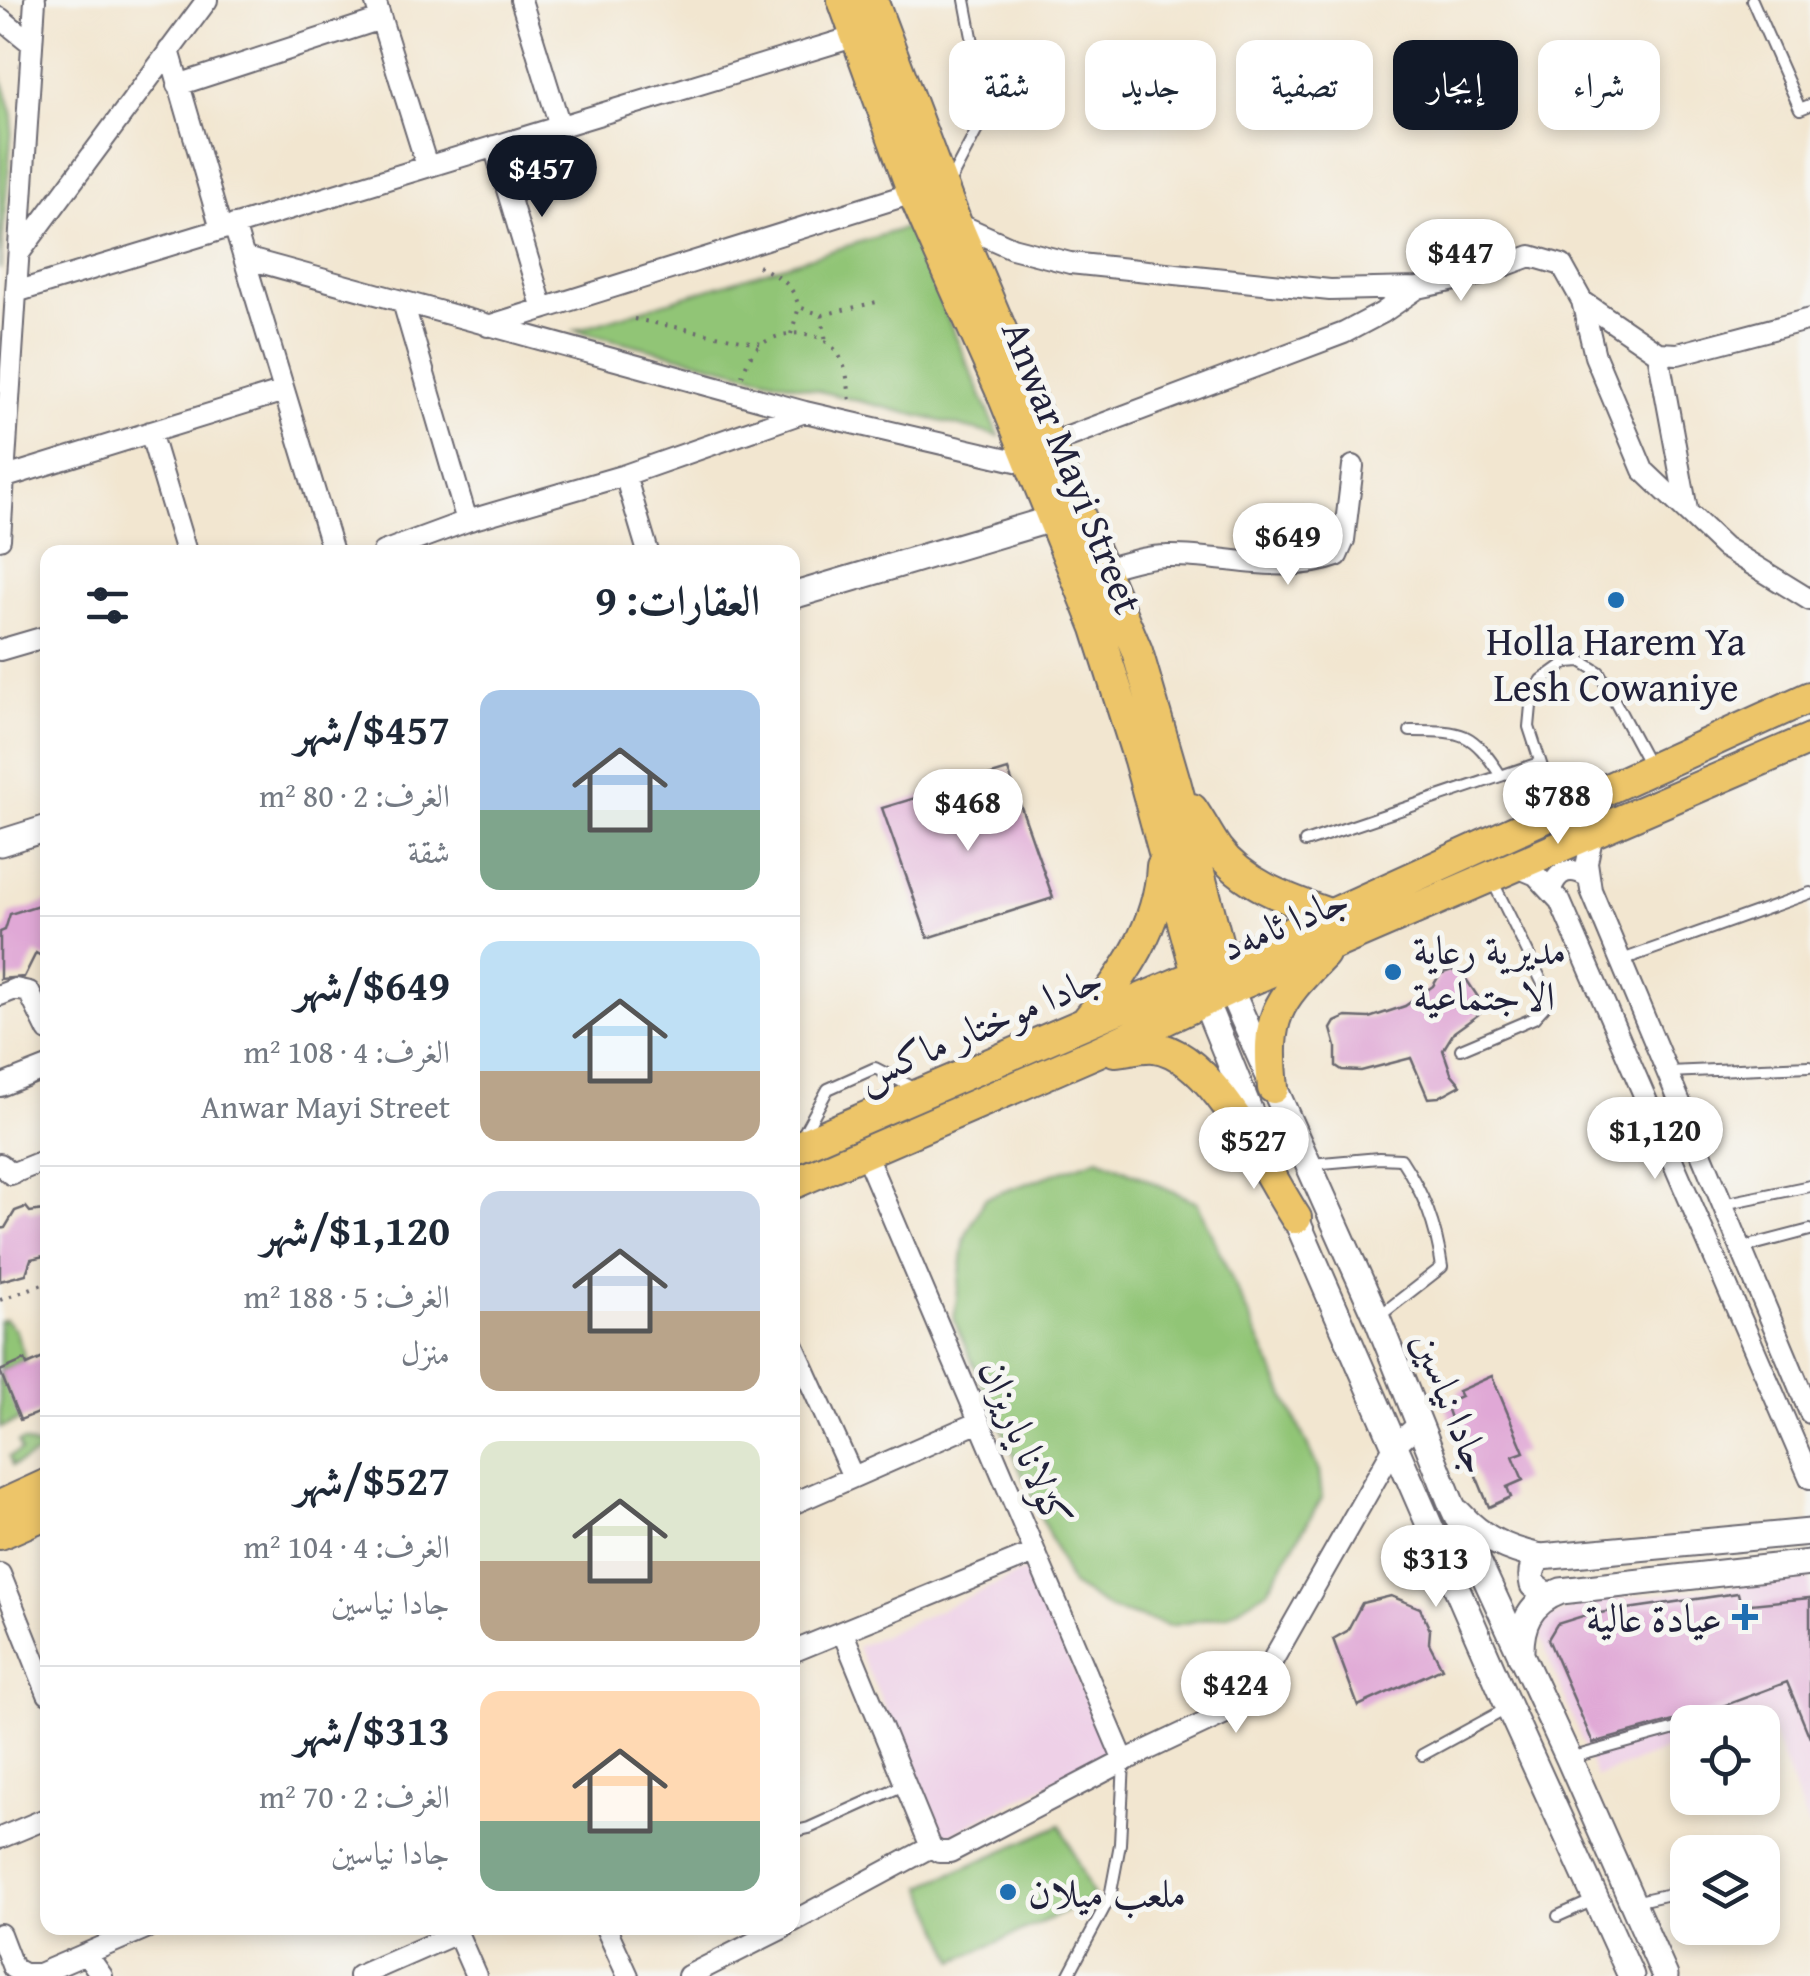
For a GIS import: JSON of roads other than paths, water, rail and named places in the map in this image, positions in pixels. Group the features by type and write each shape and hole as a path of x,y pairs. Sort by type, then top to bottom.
{"main road":[{"name":"Anwar Mayi Street","path":"843,0 913,192 1042,454 1104,569 1137,651 1176,785 1214,982"},
{"name":"Anwar Mayi Street","path":"872,0 1042,454 1055,518 1097,628 1162,848 1214,982"},
{"name":"جادا ئامەد","path":"1214,982 1332,930 1557,812 1810,697"},
{"name":"جادا ئامەد","path":"1332,930 1504,872 1810,738"},
{"path":"1176,785 1218,850 1240,873 1332,930 1286,994 1272,1024 1270,1060 1274,1088"},
{"path":"1090,1039 1141,945 1161,890 1162,848"},
{"name":"جادا موختار ماكس","path":"800,1146 926,1094 1090,1039 1214,982"},
{"path":"800,1181 865,1153 1090,1039 1156,1047 1195,1065 1225,1101 1296,1218"},
{"path":"0,1512 40,1489"},
{"path":"0,1512 40,1513"}],"street":[{"path":"0,539 35,0"},
{"path":"19,254 206,0"},
{"path":"521,0 560,126"},
{"path":"178,85 378,10 427,166"},
{"path":"0,18 31,42"},
{"path":"16,292 857,36"},
{"path":"169,50 228,227 245,258 331,545"},
{"path":"494,146 543,309"},
{"path":"488,326 913,192"},
{"path":"956,223 1012,248 1070,263 1330,290 1418,288 1480,275 1531,256 1562,266 1582,300 1595,356 1642,470 1724,547 1810,600"},
{"path":"245,258 805,412 1042,454 1344,332 1382,313 1418,288"},
{"path":"1582,300 1658,352 1678,354 1810,319"},
{"path":"403,302 467,521"},
{"path":"1658,352 1687,510"},
{"path":"6,477 284,391"},
{"path":"402,545 467,521 625,476 805,412"},
{"path":"150,432 184,545"},
{"path":"1104,569 1163,556 1295,564 1322,562 1337,556 1344,540 1353,466"},
{"path":"625,476 646,545"},
{"path":"800,594 1055,518"},
{"path":"0,650 40,638"},
{"path":"0,843 40,830"},
{"path":"1594,833 1587,862 1588,877 1810,1413"},
{"path":"1552,889 1556,878 1566,871 1578,870 1588,877"},
{"path":"1504,872 1536,875 1552,889 1566,915 1810,1478"},
{"name":"جادا نیاسین","path":"1214,982 1274,1088 1377,1318 1451,1504 1570,1758 1665,1976"},
{"name":"جادا نیاسین","path":"1214,982 1218,1042 1509,1708 1631,1976"},
{"path":"0,995 14,989 30,992 40,1013"},
{"path":"0,1086 40,1070"},
{"name":"کۆلانا یاریزان","path":"865,1153 1124,1761"},
{"path":"0,1164 11,1174 40,1162"},
{"path":"800,1361 853,1477"},
{"path":"800,1500 979,1422"},
{"path":"844,1633 930,1847 939,1852 960,1848 1124,1761 1232,1710 1258,1686 1394,1445 1418,1424"},
{"path":"1451,1504 1468,1524 1490,1540 1515,1552 1542,1557 1810,1532"},
{"path":"800,1649 1034,1553"},
{"path":"1542,1557 1530,1574 1533,1585 1548,1596"},
{"path":"1521,1656 1520,1633 1530,1611 1548,1596 1810,1563"},
{"path":"0,1574 40,1665"},
{"path":"0,1838 40,1821"},
{"path":"800,1918 930,1847"},
{"path":"0,1934 13,1968 24,1974 40,1974 131,1935"},
{"path":"359,1976 445,1935"},
{"path":"458,1935 476,1976"},
{"path":"609,1935 628,1976"},
{"path":"688,1976 769,1935"},
{"path":"87,1955 102,1976"}],"lane":[{"path":"945,192 978,126 983,95 965,0"},
{"path":"1752,0 1800,109 1810,104"},
{"path":"1557,812 1530,727 1532,695 1542,680 1567,662 1581,661 1599,672 1651,770"},
{"path":"1410,731 1453,730 1484,750 1501,776"},
{"path":"1305,842 1539,763"},
{"path":"1461,1049 1534,1018 1544,1007 1546,992 1504,872"},
{"path":"1622,960 1810,893"},
{"path":"1668,1072 1810,1066"},
{"path":"800,1138 828,1089 875,1068 926,1094"},
{"path":"1308,1164 1401,1160 1420,1189 1438,1236 1442,1267 1377,1318"},
{"path":"1723,1204 1810,1186"},
{"path":"1741,1248 1810,1230"},
{"path":"1422,1754 1509,1708"},
{"path":"1570,1758 1670,1731"},
{"path":"1068,1976 1110,1896 1120,1844 1124,1761"},
{"path":"800,1830 904,1785"},
{"path":"1633,1902 1670,1894"},
{"path":"1558,1916 1595,1899"}],"place":[{"name":"Holla Harem Ya Lesh Cowaniye","path":"1616,600"},
{"name":"مديرية رعاية الاجتماعية","path":"1393,972"},
{"name":"عيادة عالية","path":"1745,1617"},
{"name":"ملعب ميلان","path":"1008,1892"}]}
